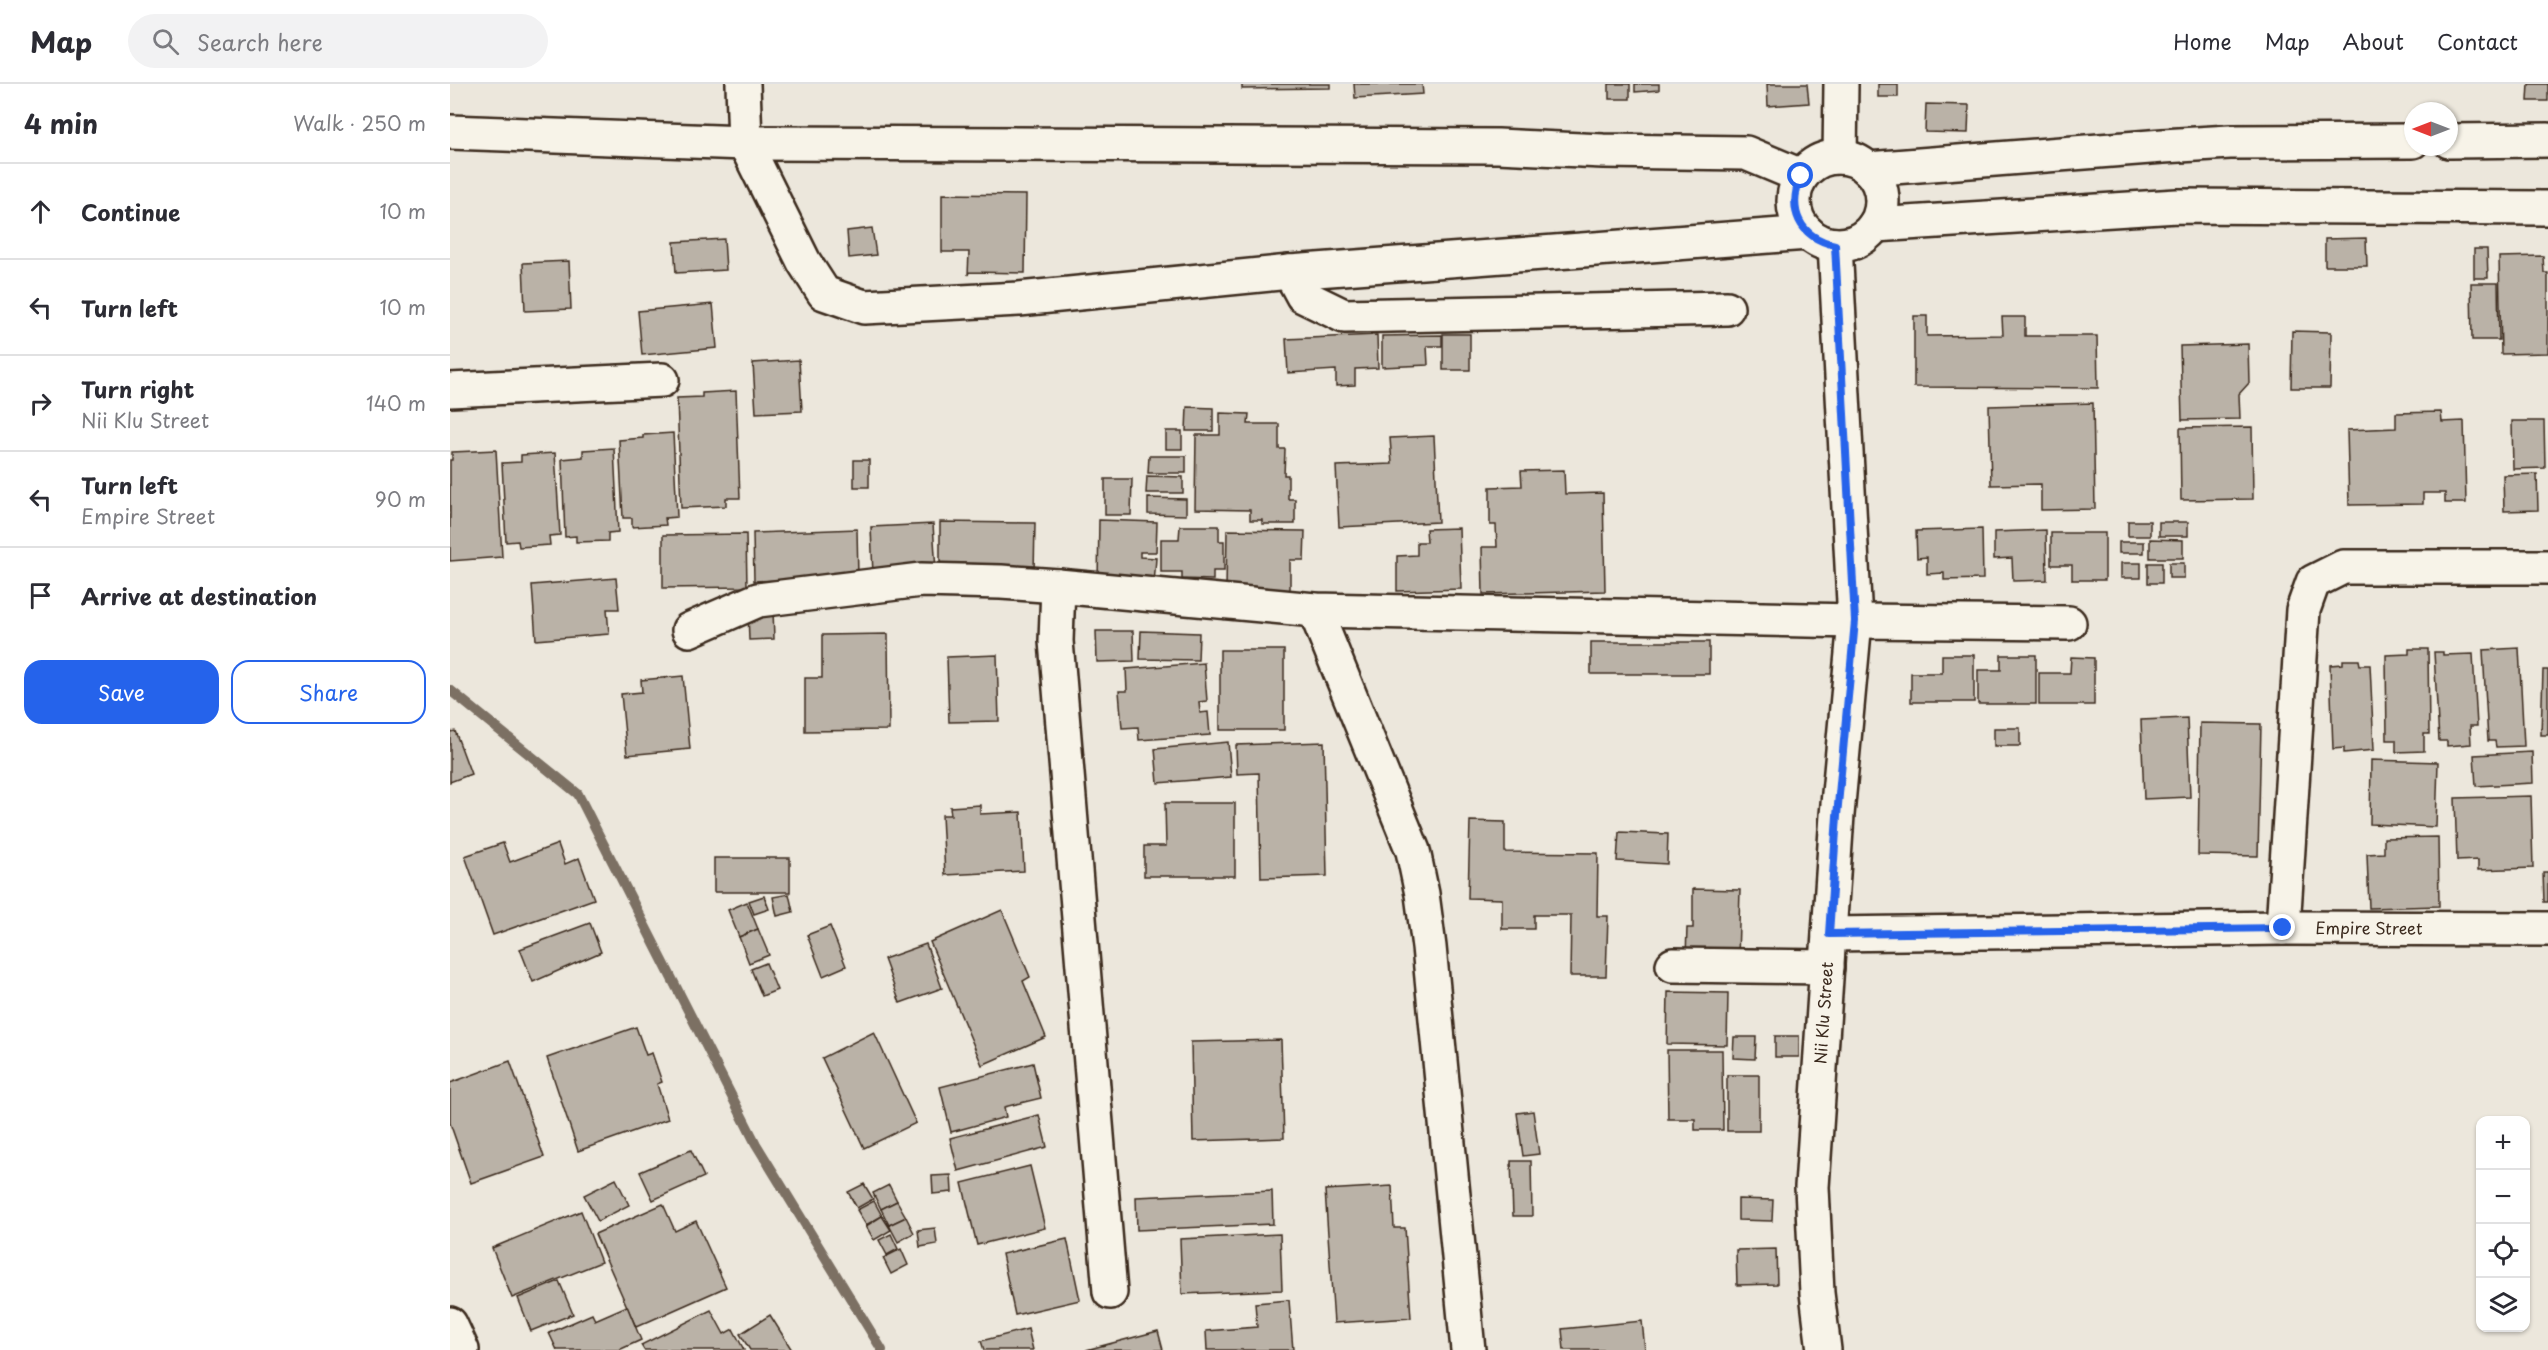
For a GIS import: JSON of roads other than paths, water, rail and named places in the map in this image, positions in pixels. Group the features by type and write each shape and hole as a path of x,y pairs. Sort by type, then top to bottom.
{"street":[{"path":"743,84 745,144 804,262 824,294 864,307 1019,299 1290,272 1822,239 1850,243 1864,236 1875,225 1880,211 1881,196 1877,181 1854,163 1841,84"},
{"path":"450,132 745,144 1498,146 1603,151 1746,153 1801,176"},
{"path":"2458,141 2548,140"},
{"path":"1822,239 1798,220 1795,191 1801,176 1812,165 1825,159 1854,163 2230,142 2404,141"},
{"path":"1875,225 2176,206 2548,208"},
{"name":"Nii Klu Street","path":"1822,239 1855,621 1837,816 1812,1187 1817,1293 1824,1350"},
{"path":"1290,272 1303,296 1344,316 1727,308"},
{"path":"450,390 662,380"},
{"path":"2283,928 2303,610 2313,582 2343,567 2548,567"},
{"path":"689,630 758,600 921,580 1058,586 1315,610 1855,621 2068,622"},
{"path":"1058,586 1056,641 1110,1292"},
{"path":"1315,610 1413,851 1422,894 1430,947 1468,1350"},
{"name":"Empire Street","path":"1829,934 2283,928 2548,929"},
{"path":"1673,966 1827,967"},
{"path":"450,1324 462,1350"}],"waterway":[{"path":"450,690 578,794 756,1144 882,1350"}]}
